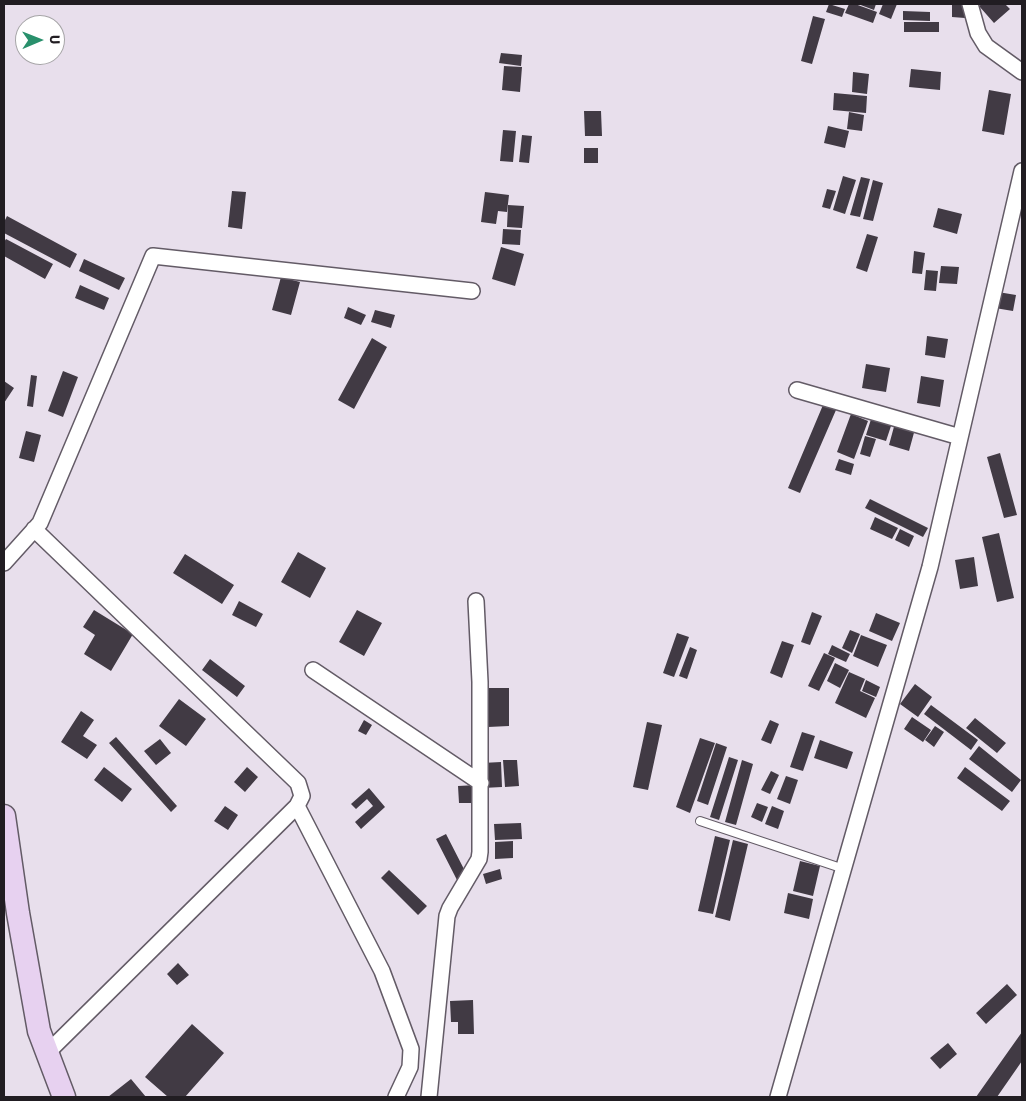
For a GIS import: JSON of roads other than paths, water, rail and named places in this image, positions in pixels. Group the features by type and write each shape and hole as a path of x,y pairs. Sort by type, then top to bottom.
{"street":[{"path":"970,4 978,33 986,46 1022,72"},
{"path":"778,1097 930,567 1022,171"},
{"path":"4,563 40,523 153,256 472,291"},
{"path":"797,390 960,436"},
{"path":"34,529 298,783 302,796 297,806 46,1054"},
{"path":"429,1097 447,916 479,859 481,841 480,682 476,601"},
{"path":"313,670 480,783"},
{"path":"297,806 382,971 410,1049 410,1067 396,1097"},
{"path":"4,816 18,913 39,1031 46,1054 64,1097"}],"lane":[{"path":"700,821 844,870"}]}
